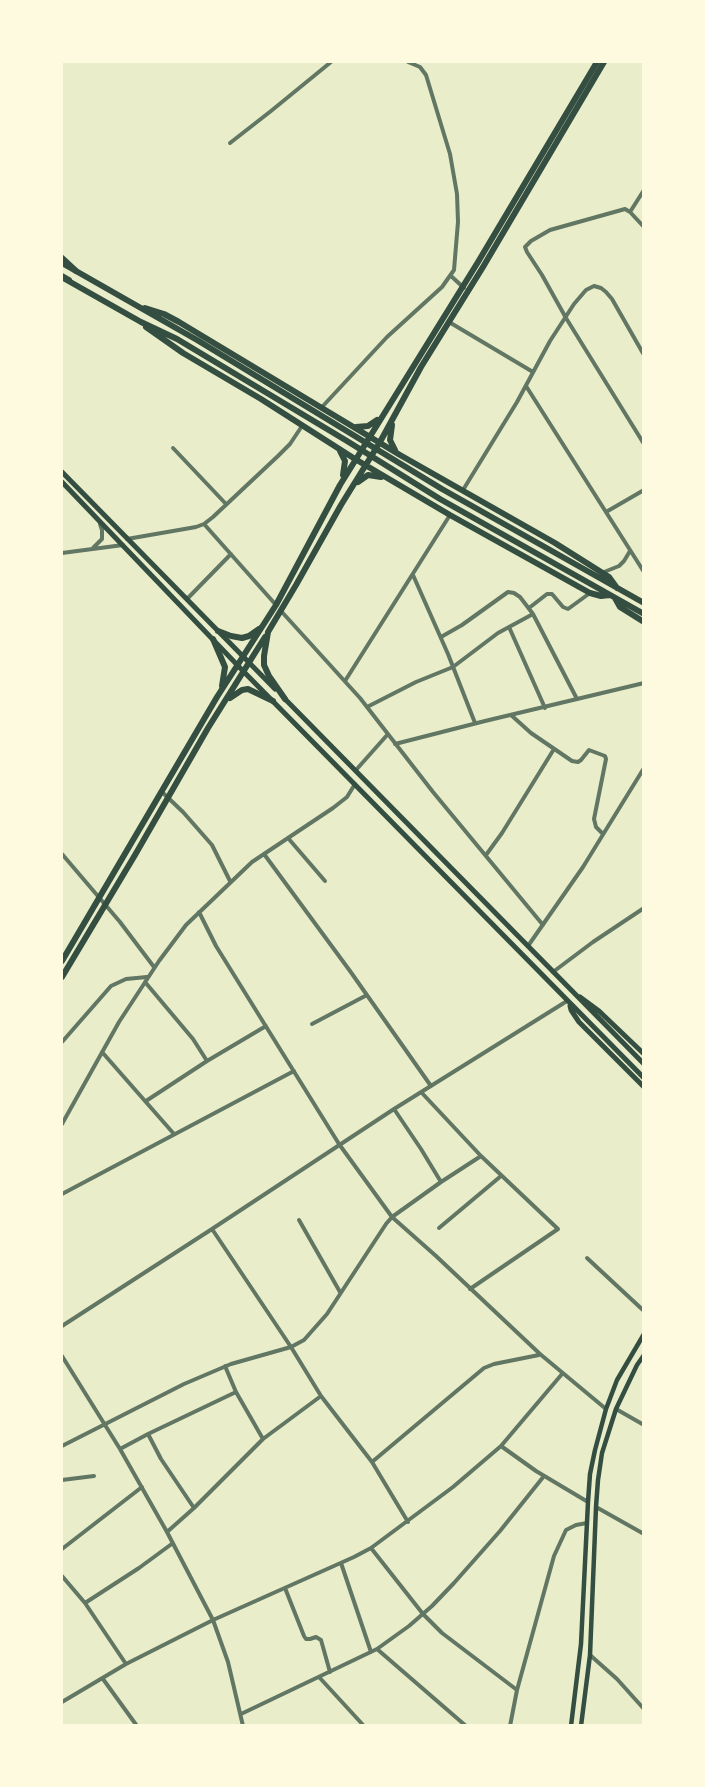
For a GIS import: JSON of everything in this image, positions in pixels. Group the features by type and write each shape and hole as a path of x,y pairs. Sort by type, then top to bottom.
{"highway":[{"path":"62,961 237,665 281,611 597,62"},
{"path":"62,977 208,728 250,662 276,604 355,459 465,289 604,62"},
{"path":"62,258 76,271"},
{"path":"62,263 197,340 442,489 548,550 617,589 644,597"},
{"path":"62,277 190,347 441,499 644,614"},
{"path":"137,306 173,319 400,455 602,572 613,580 617,589"},
{"path":"141,322 155,335 183,353 450,515 590,593 612,596"},
{"path":"354,427 365,427 383,413"},
{"path":"320,437 330,439 337,435 339,426 335,415"},
{"path":"393,419 390,440 400,455"},
{"path":"335,446 342,454 345,465 340,485"},
{"path":"397,484 390,471 393,463 399,460 411,461"},
{"path":"349,491 368,475 390,479"},
{"path":"630,594 644,603"},
{"path":"612,596 620,607 644,622"},
{"path":"218,631 242,638 265,630"},
{"path":"265,630 264,665 285,699"},
{"path":"213,639 225,667 224,680 218,697"},
{"path":"225,702 244,689 254,691 273,701"}],"main road":[{"path":"62,472 644,1064"},
{"path":"62,482 237,665 644,1078"},
{"path":"570,990 599,1011 644,1054"},
{"path":"568,1003 575,1018 644,1087"},
{"path":"571,1725 581,1644 588,1502 595,1450 617,1380 644,1334"},
{"path":"581,1725 590,1655 596,1507 602,1453 616,1409 644,1355"}],"street":[{"path":"230,143 331,62"},
{"path":"322,407 383,341 442,286 451,276 455,264 458,230 456,188 450,154 424,67 408,62"},
{"path":"630,212 644,190"},
{"path":"644,227 625,209 555,228 541,234 526,245 526,252 644,444"},
{"path":"451,276 465,289"},
{"path":"463,490 566,318 586,290 594,286 601,288 612,299 644,355"},
{"path":"449,322 533,372"},
{"path":"526,386 644,572"},
{"path":"127,539 204,524 285,448 303,425"},
{"path":"172,448 226,504"},
{"path":"606,512 644,490"},
{"path":"345,681 450,515"},
{"path":"89,549 102,539 99,520"},
{"path":"204,524 276,604"},
{"path":"62,553 123,545"},
{"path":"602,572 619,566 630,551"},
{"path":"186,599 231,554"},
{"path":"413,575 441,637 475,723"},
{"path":"441,637 508,592 514,593 533,614 576,699"},
{"path":"529,608 547,594 552,594 563,607 568,609 590,593"},
{"path":"281,611 367,707 543,925"},
{"path":"367,707 416,682 453,667 498,633 533,614"},
{"path":"509,627 545,708"},
{"path":"395,744 644,683"},
{"path":"511,715 531,733 575,762 581,760 589,750 602,753 606,757 594,819 596,827 603,834"},
{"path":"356,770 388,734"},
{"path":"486,855 554,748"},
{"path":"528,947 644,768"},
{"path":"62,1124 119,1022 154,967 178,935 230,881 264,854 333,808 347,796 355,784"},
{"path":"162,792 212,845 230,881"},
{"path":"288,838 325,880"},
{"path":"62,854 154,967"},
{"path":"264,854 431,1086"},
{"path":"553,972 644,909"},
{"path":"199,912 216,946 339,1144 392,1217 562,1374 606,1409"},
{"path":"62,1042 111,986 135,977 148,977"},
{"path":"145,982 193,1039 207,1060"},
{"path":"312,1024 367,995"},
{"path":"62,1326 339,1144 568,1003"},
{"path":"146,1101 207,1060 266,1026"},
{"path":"102,1052 174,1134"},
{"path":"62,1194 294,1071"},
{"path":"421,1092 481,1156 558,1229 471,1289"},
{"path":"394,1109 441,1182"},
{"path":"62,1446 184,1384 225,1366 291,1347 304,1340 327,1314 392,1217 481,1156"},
{"path":"439,1228 501,1176"},
{"path":"299,1220 340,1292"},
{"path":"212,1229 321,1396 372,1462 408,1522"},
{"path":"587,1258 644,1311"},
{"path":"372,1462 484,1368 540,1354"},
{"path":"62,1356 142,1487 213,1620 228,1662 243,1725"},
{"path":"225,1366 236,1392 263,1439"},
{"path":"62,1702 126,1664 213,1620 371,1548 474,1471 501,1446 562,1374"},
{"path":"120,1449 236,1392"},
{"path":"167,1532 263,1439 321,1396"},
{"path":"616,1409 644,1425"},
{"path":"148,1434 161,1459 194,1508"},
{"path":"501,1446 544,1476 588,1502"},
{"path":"62,1480 94,1476"},
{"path":"241,1714 377,1650 423,1614 459,1577 544,1476"},
{"path":"62,1549 142,1487"},
{"path":"596,1507 644,1534"},
{"path":"510,1725 550,1566 561,1537 569,1527 587,1523"},
{"path":"85,1603 139,1568 172,1543"},
{"path":"371,1548 423,1614 464,1651 517,1690"},
{"path":"341,1563 370,1652"},
{"path":"62,1576 85,1603 126,1664"},
{"path":"285,1588 292,1611 306,1639 316,1637 321,1640 330,1671"},
{"path":"377,1650 466,1725"},
{"path":"590,1655 643,1706"},
{"path":"319,1677 364,1725"},
{"path":"103,1679 137,1725"}]}
